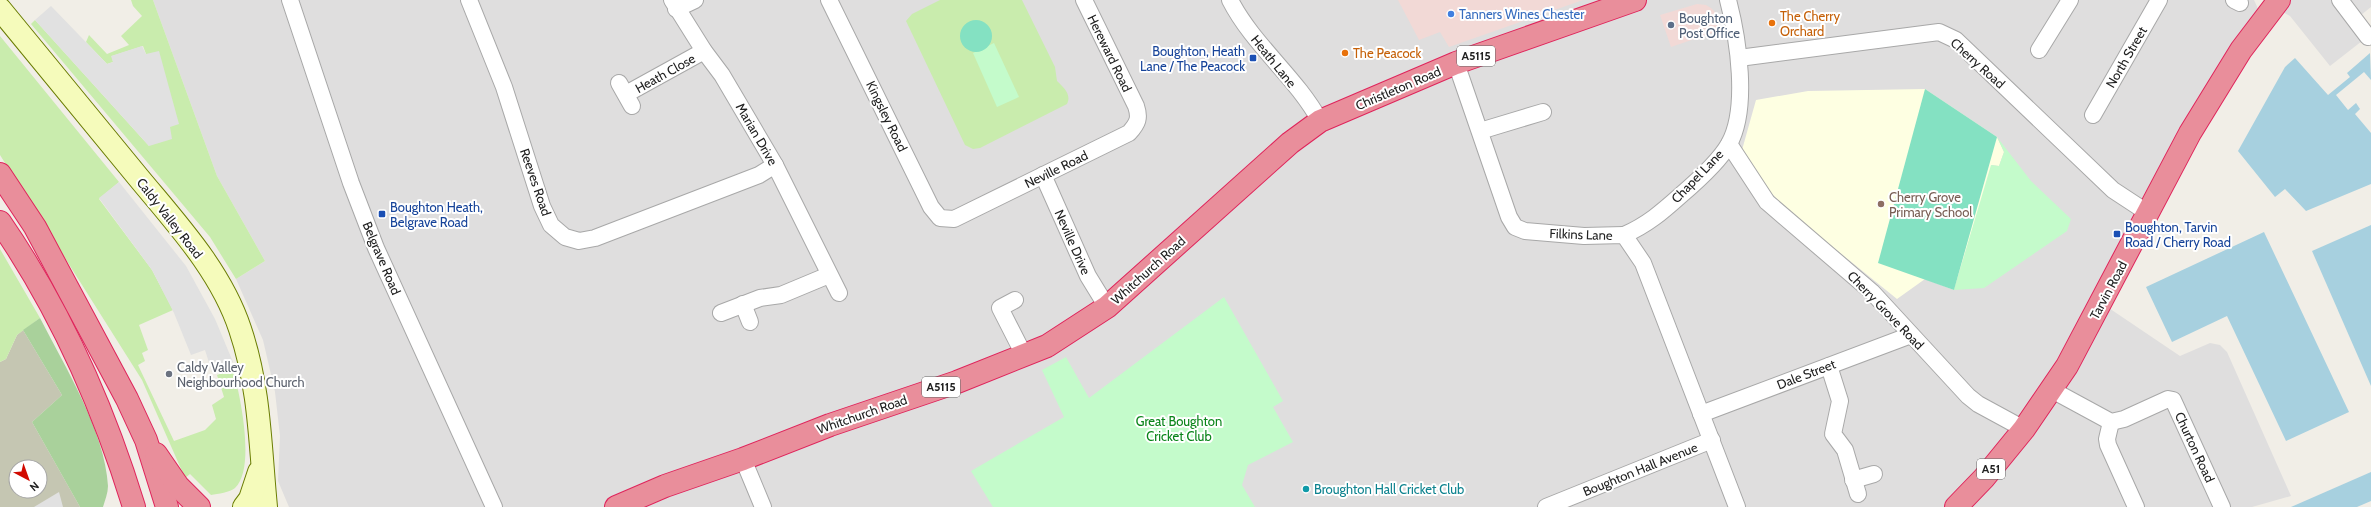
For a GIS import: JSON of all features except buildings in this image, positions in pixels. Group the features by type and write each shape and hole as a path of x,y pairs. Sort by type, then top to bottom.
{"highway":[{"name":"Christleton Road","path":"1228,199 1290,143 1320,121 1456,63 1635,0"},
{"path":"2257,27 2264,0"},
{"name":"Tarvin Road","path":"1956,507 1984,478 2024,429 2052,390 2067,366 2190,133 2257,27 2279,0"},
{"path":"0,174 35,227 124,393 146,440 167,507"},
{"name":"Whitchurch Road","path":"616,507 664,486 743,459 830,424 957,382 1047,346 1108,306 1228,199"},
{"path":"0,222 37,279 85,373 119,462 134,507"},
{"path":"146,440 178,486 199,507"},
{"path":"118,507 119,462"}],"street":[{"name":"Belgrave Road","path":"290,0 351,183 371,234 494,507"},
{"name":"Reeves Road","path":"469,0 504,87 542,206 551,225 565,237 579,241 595,238 759,175 775,165"},
{"path":"674,4 695,0"},
{"name":"Kingsley Road","path":"829,0 931,207 940,218 954,219"},
{"name":"Hereward Road","path":"1084,0 1136,106"},
{"name":"Heath Lane","path":"1230,0 1264,49 1312,107 1320,121"},
{"name":"Chapel Lane","path":"1624,235 1644,227 1695,183 1729,144 1736,121 1740,95 1739,58 1728,0"},
{"path":"2039,50 2070,0"},
{"name":"North Street","path":"2093,115 2159,0"},
{"path":"2340,0 2368,36"},
{"name":"Marian Drive","path":"674,4 704,51 722,75 775,165 839,293"},
{"name":"Caldy Valley Road","path":"0,9 179,226 227,298 240,327 254,374 260,420 266,507"},
{"name":"Cherry Road","path":"1739,58 1939,32 1956,40 2112,190 2148,213"},
{"name":"Heath Close","path":"626,94 704,51"},
{"name":"Filkins Lane","path":"1456,63 1509,217 1515,227 1525,231 1584,236 1624,235 1643,263 1737,507"},
{"name":"Neville Road","path":"954,219 1130,133 1138,123 1139,114 1136,106"},
{"path":"1480,131 1543,112"},
{"name":"Cherry Grove Road","path":"1729,144 1767,202 1858,278 1968,396 1978,404 2024,429"},
{"name":"Neville Drive","path":"1043,175 1088,276 1108,306"},
{"path":"721,313 760,298 781,295 829,275"},
{"path":"1015,300 1000,308 1024,355"},
{"path":"743,304 750,322"},
{"name":"Dale Street","path":"1701,414 1911,335"},
{"path":"1829,366 1840,401 1833,434 1845,450 1856,487 1874,474"},
{"path":"2052,390 2111,422 2107,439 2108,445 2136,507"},
{"name":"Churton Road","path":"2111,422 2124,419 2168,399 2172,400 2222,507"},
{"name":"Boughton Hall Avenue","path":"1546,507 1712,440"},
{"path":"743,459 763,507"},
{"name":"Caldy Valley Road","path":"244,507 250,499 262,464"}],"shaded area":[{"path":"153,0 2254,0 2260,13 2094,298 2180,356 2210,343 2220,345 2227,352 2291,496 2252,507 289,507 278,481 280,436 275,392 263,340 236,279 265,261 217,176"},
{"path":"1398,0 1583,0 1449,47 1440,32 1419,40"},
{"path":"2291,0 2371,0 2371,7 2361,15 2371,34 2330,66 2290,16 2281,11"},
{"path":"1697,4 1706,5 1717,14 1721,30 1671,47 1660,15"},
{"path":"51,6 107,64 113,62 111,56 142,46 146,54 159,51 179,124 170,127 172,139 149,146 35,20"},
{"name":"Cherry Grove Primary School","path":"1925,89 1997,137 2004,152 1999,166 1992,165 1954,290 1925,279 1897,299 1796,217 1768,190 1742,150 1756,100 1808,91"},
{"path":"119,182 186,266 215,319 233,362 212,372 205,350 191,355 174,313 152,270 99,198"},
{"path":"23,330 62,395 32,422 80,507 0,507 0,362 6,359 17,335"},
{"path":"59,492 63,507 34,507"}],"green space":[{"path":"131,0 153,0 217,176 265,261 236,279 210,237 31,24 35,20 149,146 146,54 143,46 112,56 113,62 107,64 86,42 89,35 107,54 129,45 121,36 142,16 133,6"},
{"path":"940,0 1022,0 1055,67 1057,81 1068,94 1067,104 980,148 973,149 965,145 906,21 912,14"},
{"path":"976,20 982,21 989,27 992,36 991,42 985,49 976,52 970,51 963,45 960,36 961,30 967,23"},
{"path":"0,36 119,182 99,199 152,270 173,310 139,325 148,350 142,353 145,361 138,365 174,441 205,430 216,419 212,405 224,397 217,375 233,369 242,413 245,448 245,465 241,478 235,488 224,493 211,495 190,474 185,478 142,380 0,155"},
{"path":"994,43 1019,97 997,107 973,53"},
{"path":"1925,89 1997,137 1954,290 1878,263"},
{"path":"1997,137 2031,181 2071,219 2067,231 1984,288 1954,290 1991,165 1999,166 2004,152"},
{"path":"0,249 40,318 17,335 6,359 0,362"},
{"name":"Great Boughton Cricket Club","path":"1224,297 1283,401 1273,407 1293,442 1248,465 1242,485 1255,507 993,507 971,471 1064,417 1042,370 1066,357 1089,398"},
{"path":"40,318 72,378 100,443 108,486 103,507 80,507 32,422 62,395 23,330"}],"water":[{"path":"2370,53 2371,80 2364,72 2336,95 2348,110 2356,103 2360,109 2355,114 2371,133 2371,184 2306,211 2285,189 2275,197 2238,151 2285,67 2295,58 2328,95 2350,77 2347,73"},
{"path":"2371,225 2371,386 2312,251"},
{"path":"2264,232 2349,412 2286,441 2227,316 2172,342 2146,287"},
{"path":"2371,472 2371,501 2357,507 2291,507"}],"place":[{"name":"Tanners Wines Chester","path":"1451,14"},
{"name":"The Cherry Orchard","path":"1772,23"},
{"name":"Boughton Post Office","path":"1671,25"},
{"name":"The Peacock","path":"1345,53"},
{"name":"Boughton, Heath Lane / The Peacock","path":"1253,58"},
{"name":"Cherry Grove Primary School","path":"1881,204"},
{"name":"Boughton Heath, Belgrave Road","path":"382,214"},
{"name":"Boughton, Tarvin Road / Cherry Road","path":"2117,234"},
{"name":"Caldy Valley Neighbourhood Church","path":"169,374"},
{"name":"Broughton Hall Cricket Club","path":"1306,489"}]}
